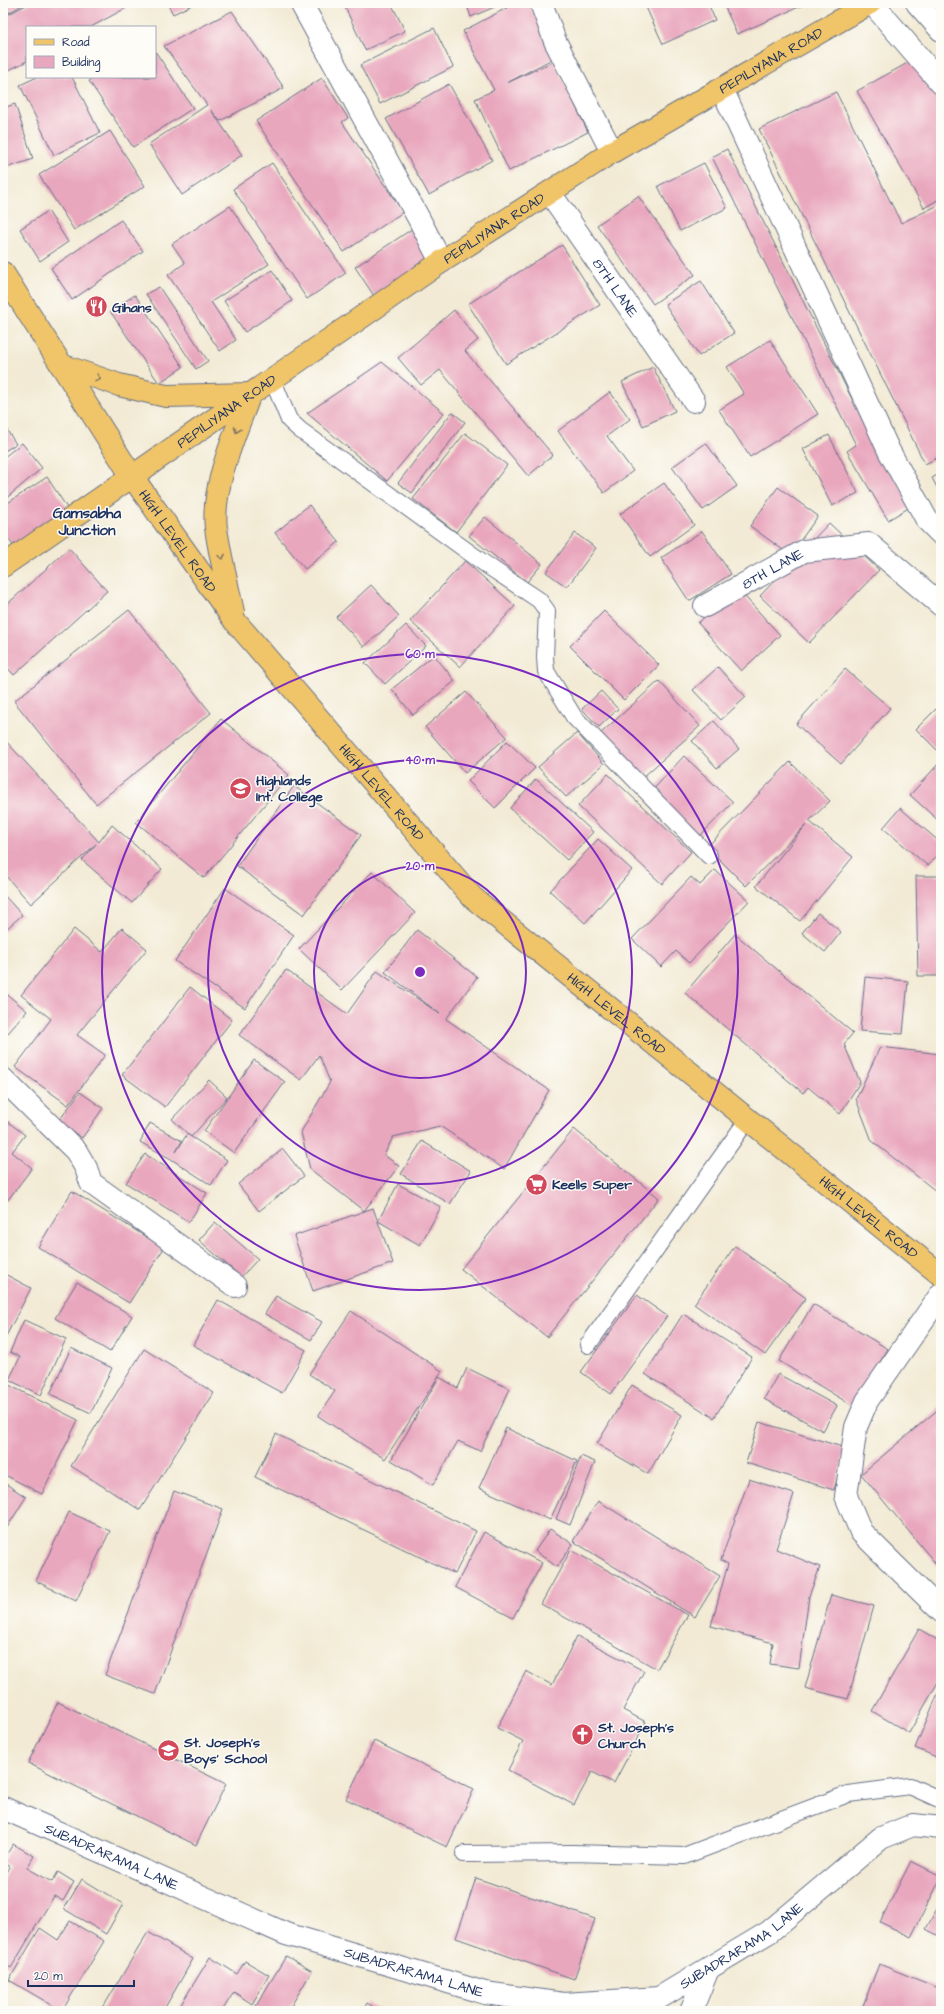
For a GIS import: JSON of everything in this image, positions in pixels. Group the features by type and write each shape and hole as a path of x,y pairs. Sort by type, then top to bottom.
{"main road":[{"name":"PEPILIYANA ROAD","path":"3,566 131,475 441,262 612,152 871,3"},
{"name":"HIGH LEVEL ROAD","path":"3,273 131,475 234,620 472,897 941,1275"},
{"path":"61,365 119,385 166,396 250,394 227,457 218,493 216,527 234,620"}],"street":[{"path":"301,3 420,219 441,262"},
{"path":"541,3 555,40 612,152"},
{"path":"871,3 941,83"},
{"path":"917,3 941,30"},
{"path":"722,89 889,451 927,520 941,534"},
{"name":"8TH LANE","path":"550,193 694,401"},
{"name":"8TH LANE","path":"705,606 804,551 869,544 941,605"},
{"path":"3,1079 76,1151 86,1168 91,1183 235,1286"},
{"path":"941,1294 867,1401 856,1428 846,1496 861,1532 941,1611"},
{"name":"SUBADRARAMA LANE","path":"3,1808 286,1934 485,1993 564,2004 659,1998 769,1932 882,1838 913,1825 941,1828"},
{"path":"691,2011 708,1969"}],"lane":[{"path":"272,378 289,420 300,430 539,600 548,611 545,657 546,671 574,716 709,856"},
{"path":"588,1345 748,1118"},
{"path":"464,1854 572,1853 684,1856 848,1794 910,1786 941,1800"}],"building":[{"path":"3,3 26,3 3,16"},
{"path":"30,3 123,3 126,8 93,26 26,26 26,62 3,73 3,17"},
{"path":"167,3 196,3 173,14"},
{"path":"343,3 391,3 405,31 365,50"},
{"path":"466,3 504,3 471,17"},
{"path":"516,3 528,3 556,57 507,83 554,61 588,132 509,171 475,99 494,90 463,31"},
{"path":"644,3 708,3 715,20 663,44"},
{"path":"723,3 808,3 737,34"},
{"path":"232,11 284,88 220,121 211,110 242,155 182,195 149,144 207,105 164,46"},
{"path":"434,28 453,67 380,104 360,65"},
{"path":"156,52 193,108 133,147 89,81 93,78 156,78"},
{"path":"922,55 941,88 941,198 924,208 857,91"},
{"path":"35,78 72,78 100,133 54,155 20,85"},
{"path":"322,78 348,118 342,122 403,212 344,252 256,121"},
{"path":"449,84 492,160 429,195 386,119"},
{"path":"836,92 901,223 941,204 941,456 925,464 759,129"},
{"path":"15,104 33,159 3,169 3,108"},
{"path":"110,131 145,186 74,230 39,175"},
{"path":"727,149 873,441 912,506 888,520 847,451 856,445 712,157"},
{"path":"272,163 346,273 307,299 233,189"},
{"path":"704,163 727,208 680,231 658,186"},
{"path":"638,196 695,275 653,304 597,225"},
{"path":"230,206 269,264 211,302 236,340 220,351 168,275 185,263 172,244"},
{"path":"48,211 68,242 40,261 20,229"},
{"path":"121,220 143,251 72,300 51,268"},
{"path":"412,229 432,258 374,296 355,267"},
{"path":"562,245 600,305 506,364 468,304"},
{"path":"272,270 292,301 245,332 224,301"},
{"path":"701,281 734,333 699,356 665,304"},
{"path":"159,287 208,361 196,369 146,294"},
{"path":"135,295 183,367 159,383 110,311"},
{"path":"454,310 478,340 465,351 553,455 528,476 440,370 421,385 398,358"},
{"path":"770,340 818,414 750,457 719,410 744,394 727,367"},
{"path":"382,362 444,413 387,481 307,413"},
{"path":"653,367 675,411 643,426 622,382"},
{"path":"610,392 630,419 607,436 633,471 604,493 558,431"},
{"path":"452,412 465,422 412,493 398,483"},
{"path":"3,424 16,444 3,452"},
{"path":"465,433 507,465 456,532 413,499"},
{"path":"829,435 858,493 832,506 803,449"},
{"path":"22,443 42,468 3,501 3,458"},
{"path":"706,443 737,486 703,510 672,467"},
{"path":"941,473 941,495 932,478"},
{"path":"47,477 69,511 14,547 3,531 3,506"},
{"path":"664,483 694,525 650,557 620,514"},
{"path":"778,487 818,516 790,555 750,526"},
{"path":"309,505 339,542 305,569 275,533"},
{"path":"485,517 542,564 527,582 469,536"},
{"path":"829,523 879,570 809,643 760,596"},
{"path":"702,531 731,574 689,601 661,558"},
{"path":"575,533 596,548 567,587 546,572"},
{"path":"69,548 107,591 14,675 3,663 3,608"},
{"path":"465,561 515,606 460,667 410,621"},
{"path":"371,585 399,616 364,647 336,617"},
{"path":"737,588 780,635 741,671 698,623"},
{"path":"129,610 211,713 96,804 14,701"},
{"path":"604,611 659,665 624,700 570,646"},
{"path":"406,625 426,646 385,684 365,663"},
{"path":"434,655 455,681 413,715 392,689"},
{"path":"718,667 746,697 721,720 693,690"},
{"path":"845,669 890,708 841,764 796,724"},
{"path":"659,681 700,726 642,778 601,733"},
{"path":"601,691 618,709 599,727 582,709"},
{"path":"466,692 507,737 465,773 425,727"},
{"path":"936,709 941,714 941,754 916,729"},
{"path":"221,719 289,775 204,878 136,822"},
{"path":"714,721 739,749 717,768 692,741"},
{"path":"577,733 604,764 566,797 538,767"},
{"path":"3,738 99,842 112,825 162,869 132,903 82,860 96,844 31,904 3,873"},
{"path":"507,741 535,768 495,808 468,781"},
{"path":"684,756 733,802 698,838 650,793"},
{"path":"941,761 941,823 910,795"},
{"path":"790,762 830,801 809,821 853,857 800,921 756,886 806,825 746,886 707,847"},
{"path":"608,774 691,852 662,884 578,806"},
{"path":"536,779 593,832 567,860 510,808"},
{"path":"294,786 361,835 304,915 237,866"},
{"path":"900,808 941,843 941,851 928,866 883,828"},
{"path":"598,839 632,870 585,923 550,891"},
{"path":"715,870 749,901 689,963 676,951 661,967 632,939 691,877 700,885"},
{"path":"372,872 415,913 342,990 299,949"},
{"path":"916,876 941,876 941,976 918,976"},
{"path":"225,888 294,935 245,1008 175,961"},
{"path":"3,894 22,915 3,932"},
{"path":"818,913 841,932 825,952 802,933"},
{"path":"122,928 147,949 77,1035 105,1055 68,1105 15,1067 51,1019 21,995 74,929 102,952"},
{"path":"417,930 477,977 446,1019 549,1090 504,1169 440,1126 393,1137 384,1155 399,1166 364,1211 310,1169 301,1132 330,1082 319,1055 301,1080 239,1035 286,970 347,1014 377,971 440,1014 385,972"},
{"path":"735,934 853,1033 844,1044 860,1082 840,1114 808,1087 803,1093 685,993"},
{"path":"865,977 908,981 903,1034 860,1031"},
{"path":"190,987 232,1020 165,1107 122,1075"},
{"path":"3,991 27,1011 3,1039"},
{"path":"880,1047 941,1054 941,1195 872,1141 856,1099"},
{"path":"254,1060 285,1082 234,1153 204,1131"},
{"path":"209,1080 227,1097 191,1137 172,1119"},
{"path":"80,1092 103,1108 82,1138 58,1122"},
{"path":"3,1118 25,1135 12,1152 32,1168 7,1201 3,1198"},
{"path":"150,1123 182,1141 176,1152 187,1134 227,1160 211,1185 171,1159 140,1142"},
{"path":"574,1129 659,1198 547,1337 461,1269"},
{"path":"422,1141 471,1171 450,1204 401,1174"},
{"path":"283,1149 304,1176 259,1211 238,1184"},
{"path":"145,1154 207,1193 189,1222 126,1183"},
{"path":"398,1184 441,1207 420,1245 378,1221"},
{"path":"72,1191 164,1248 129,1303 38,1247"},
{"path":"373,1208 393,1263 313,1291 294,1236"},
{"path":"215,1222 258,1259 241,1277 199,1240"},
{"path":"735,1246 806,1298 765,1355 694,1304"},
{"path":"3,1273 31,1288 3,1342"},
{"path":"77,1282 132,1316 110,1352 55,1318"},
{"path":"637,1295 667,1316 611,1394 581,1372"},
{"path":"276,1296 322,1322 311,1340 265,1314"},
{"path":"218,1300 306,1350 282,1393 193,1345"},
{"path":"813,1304 888,1349 853,1406 779,1361"},
{"path":"351,1311 442,1371 385,1459 318,1416 335,1391 309,1374"},
{"path":"683,1314 752,1357 714,1418 645,1374"},
{"path":"24,1320 66,1339 41,1395 9,1380 20,1357 10,1352"},
{"path":"71,1348 112,1368 91,1413 50,1394"},
{"path":"144,1349 214,1393 140,1510 71,1466"},
{"path":"467,1368 510,1389 480,1451 458,1441 433,1485 391,1460 439,1377 458,1388"},
{"path":"778,1374 837,1406 823,1431 764,1399"},
{"path":"3,1382 78,1420 42,1494 3,1474"},
{"path":"632,1385 682,1415 648,1474 597,1444"},
{"path":"941,1407 941,1570 861,1474"},
{"path":"759,1422 846,1448 834,1490 746,1463"},
{"path":"506,1428 577,1461 550,1520 479,1488"},
{"path":"276,1434 476,1531 455,1574 255,1477"},
{"path":"581,1456 595,1462 570,1525 556,1519"},
{"path":"749,1479 794,1494 776,1549 820,1567 809,1596 799,1668 770,1664 773,1643 711,1626 728,1564 721,1560"},
{"path":"3,1482 26,1497 3,1534"},
{"path":"174,1491 223,1509 155,1694 105,1675"},
{"path":"598,1501 720,1576 695,1617 573,1541"},
{"path":"69,1512 110,1531 76,1601 36,1581"},
{"path":"550,1529 573,1544 557,1567 535,1551"},
{"path":"484,1532 542,1563 513,1618 455,1587"},
{"path":"571,1550 688,1615 657,1669 541,1604"},
{"path":"831,1595 874,1606 848,1699 805,1688"},
{"path":"919,1629 941,1642 941,1677 909,1733 872,1711"},
{"path":"577,1636 644,1671 623,1710 646,1722 614,1783 592,1772 574,1805 508,1770 523,1741 497,1728 526,1671 552,1685"},
{"path":"941,1686 941,1759 915,1748"},
{"path":"58,1702 226,1784 196,1845 28,1763"},
{"path":"374,1741 474,1789 447,1847 346,1799"},
{"path":"13,1844 34,1856 27,1868 52,1882 58,1872 74,1882 63,1901 54,1896 11,1968 3,1963 3,1879 10,1867 3,1863 3,1861"},
{"path":"911,1861 941,1876 941,1878 911,1937 880,1922"},
{"path":"476,1878 595,1919 574,1979 456,1938"},
{"path":"82,1879 123,1904 106,1934 64,1909"},
{"path":"941,1901 941,1937 926,1929"},
{"path":"70,1921 104,1941 62,2011 9,1980 40,1928 58,1940"},
{"path":"148,1932 193,1959 163,2011 101,2011"},
{"path":"286,1956 312,1971 288,2011 253,2011"},
{"path":"210,1957 237,1974 245,1961 269,1975 252,2004 234,1992 222,2011 177,2011"},
{"path":"879,1964 941,1989 941,2011 861,2011"},
{"path":"367,2003 380,2011 363,2011"}],"place":[{"name":"Gihans","path":"97,307"},
{"name":"Highlands Int. College","path":"241,788"},
{"name":"Keells Super","path":"536,1184"},
{"name":"St. Joseph's Church","path":"582,1735"},
{"name":"St. Joseph's Boys' School","path":"168,1750"}],"district":[{"name":"Gamsabha Junction","path":"87,522"}]}
